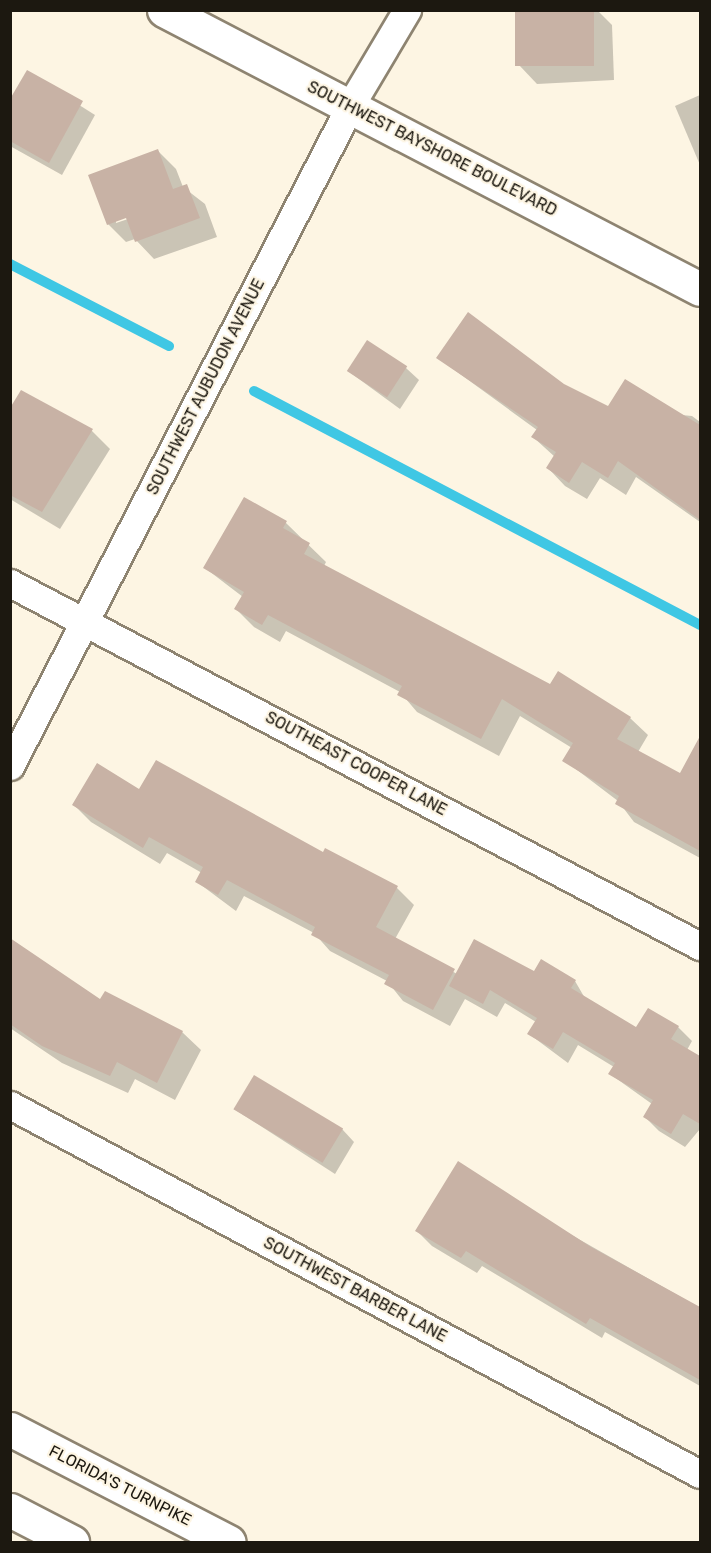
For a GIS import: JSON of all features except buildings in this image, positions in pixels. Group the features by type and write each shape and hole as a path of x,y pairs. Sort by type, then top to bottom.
{"main road":[{"name":"SOUTHWEST BAYSHORE BOULEVARD","path":"164,10 700,289"},
{"name":"FLORIDA'S TURNPIKE","path":"10,1429 229,1542"},
{"path":"10,1510 72,1542"}],"street":[{"name":"SOUTHWEST AUBUDON AVENUE","path":"10,766 350,106 407,10"},
{"name":"SOUTHEAST COOPER LANE","path":"10,583 700,946"},
{"name":"SOUTHWEST BARBER LANE","path":"10,1105 700,1474"}],"waterway":[{"path":"10,264 169,346"},
{"path":"254,391 700,625"}]}
